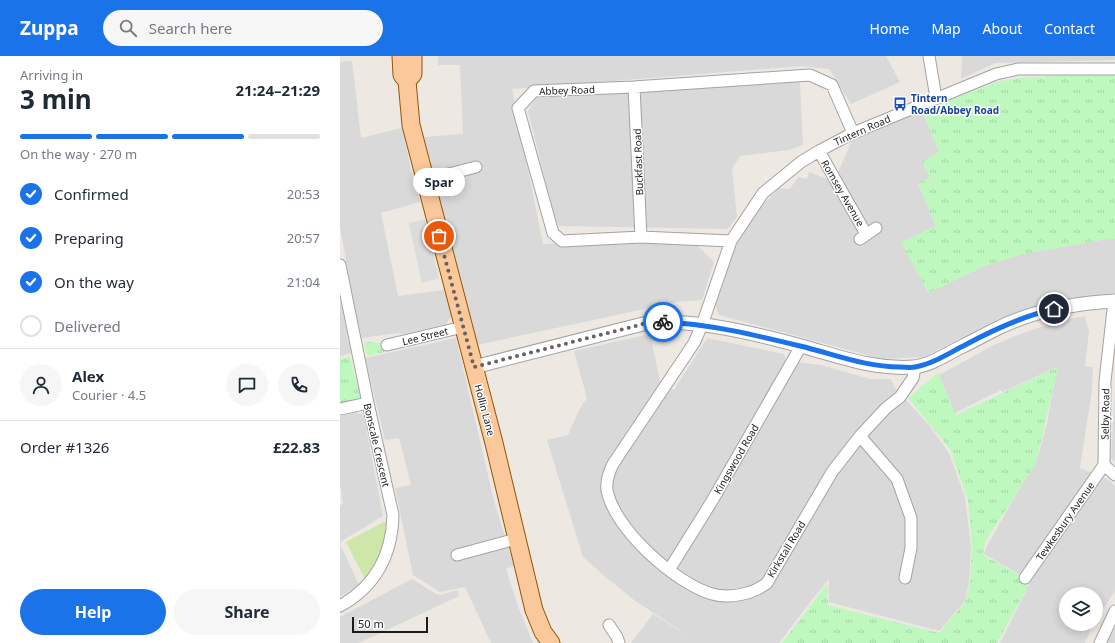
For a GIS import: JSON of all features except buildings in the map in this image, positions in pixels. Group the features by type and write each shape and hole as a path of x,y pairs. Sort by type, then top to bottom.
{"main road":[{"name":"Hollin Lane","path":"400,56 402,75 407,81 411,125 494,443 534,610 543,632 551,643"},
{"name":"Hollin Lane","path":"407,81 413,74 413,56"}],"street":[{"path":"929,56 936,98"},
{"name":"Tintern Road","path":"702,325 731,241 762,193 801,162 853,133 996,74 1018,69 1115,69"},
{"name":"Abbey Road","path":"731,241 641,237 562,241 553,233 518,108 534,91 634,87 810,75 832,85 853,133"},
{"name":"Buckfast Road","path":"634,87 641,237"},
{"name":"Romsey Avenue","path":"819,151 867,234"},
{"path":"425,180 476,166"},
{"name":"Bonscale Crescent","path":"340,265 368,403 393,515 392,532 388,550 382,564 374,576 357,595 340,606"},
{"path":"474,367 647,323 660,322 702,325 742,333 800,346 867,365 915,367 938,360 1000,327 1043,312 1078,304 1115,301"},
{"name":"Selby Road","path":"1104,465 1105,381 1115,301"},
{"name":"Kirkstall Road","path":"702,325 689,351 613,464 609,471 607,489 610,502 625,527 645,550 669,570 691,584 713,594 739,595 760,588 767,583 832,472 860,436 886,408 900,397 913,378 915,367"},
{"name":"Lee Street","path":"388,345 463,327"},
{"name":"Kingswood Road","path":"669,570 712,502 800,346"},
{"path":"340,409 368,403"},
{"path":"860,436 896,480 911,518 911,548 905,578"},
{"path":"1104,465 1115,475"},
{"name":"Tewkesbury Avenue","path":"1025,578 1104,465"},
{"path":"457,555 516,539"},
{"path":"1100,643 1115,611"},
{"path":"609,625 619,643"}],"shaded area":[{"path":"438,56 886,56 900,82 851,104 829,69 802,66 512,89 543,244 635,241 698,246 714,262 702,300 677,302 477,345 424,137 463,134 460,65 438,65"},
{"path":"962,56 1115,56 1115,60 995,63 961,79"},
{"path":"352,61 361,138 402,128 420,202 381,213 398,296 445,290 452,315 446,324 404,334 398,333 362,338 356,314 340,227 340,62"},
{"path":"800,82 803,145 789,150 740,156 732,169 737,217 728,229 559,226 554,216 528,111 536,98"},
{"path":"922,110 939,152 930,178 918,183 936,226 928,293 982,267 1022,254 1107,239 1115,239 1115,293 1071,298 1000,318 924,357 882,359 719,315 715,304 734,248 757,211 779,188 790,189 798,177 807,179 809,172 830,180 840,168 852,140"},
{"path":"425,219 439,278 422,283 409,223"},
{"path":"340,298 351,353 340,356"},
{"path":"1085,316 1089,332 1085,366 1093,367 1092,390 1080,468 1107,479 1115,486 1115,591 1103,609 1103,587 1059,587 1059,631 1090,631 1085,643 1000,643 1031,581 984,554 1014,498 1036,463 1047,423 1057,367 1003,392 1001,390 955,413 939,375 994,345 1023,333 1059,321"},
{"path":"650,334 660,381 674,390 707,338 784,354 786,361 821,365 870,379 891,379 895,388 928,424 949,453 965,497 971,547 969,582 965,601 939,631 829,602 829,579 779,643 631,643 653,614 693,639 634,600 583,557 547,440 568,435 580,408 587,398 574,351"},
{"path":"456,338 494,501 514,566 506,569 519,609 533,643 491,643 465,587 440,592 413,575 395,488 411,485 399,438 385,440 365,358"},
{"path":"1115,389 1115,462 1111,458"},
{"path":"356,412 364,416 383,516 340,542 340,506 343,504 340,483 340,416"},
{"path":"340,544 359,585 340,597"},
{"path":"412,579 436,594 441,595 457,590 459,596 359,643 340,643 340,617"},
{"path":"1115,627 1115,643 1106,643"}],"green space":[{"path":"1065,75 1115,75 1115,239 1107,239 1022,254 982,267 928,293 901,242 936,226 918,183 930,178 922,162 939,152 922,110 1000,81 1018,78"},
{"path":"364,343 383,343 385,352 367,356"},
{"path":"350,357 363,408 340,413 340,359"},
{"path":"1058,367 1036,463 985,542 983,555 1031,581 997,643 782,643 828,583 828,605 939,633 965,602 970,584 972,544 968,500 950,449 908,398 938,373 956,415"},
{"path":"386,521 384,544 376,562 365,579 346,542"}],"way so far":[{"path":"439,236 474,367 647,323 663,322"}],"place":[{"name":"Tintern Road/Abbey Road","path":"900,104"},
{"name":"Spar","path":"439,236"}],"route":[{"path":"663,322 693,324 742,333 800,346 867,365 915,367 938,360 1000,327 1054,309"}]}
